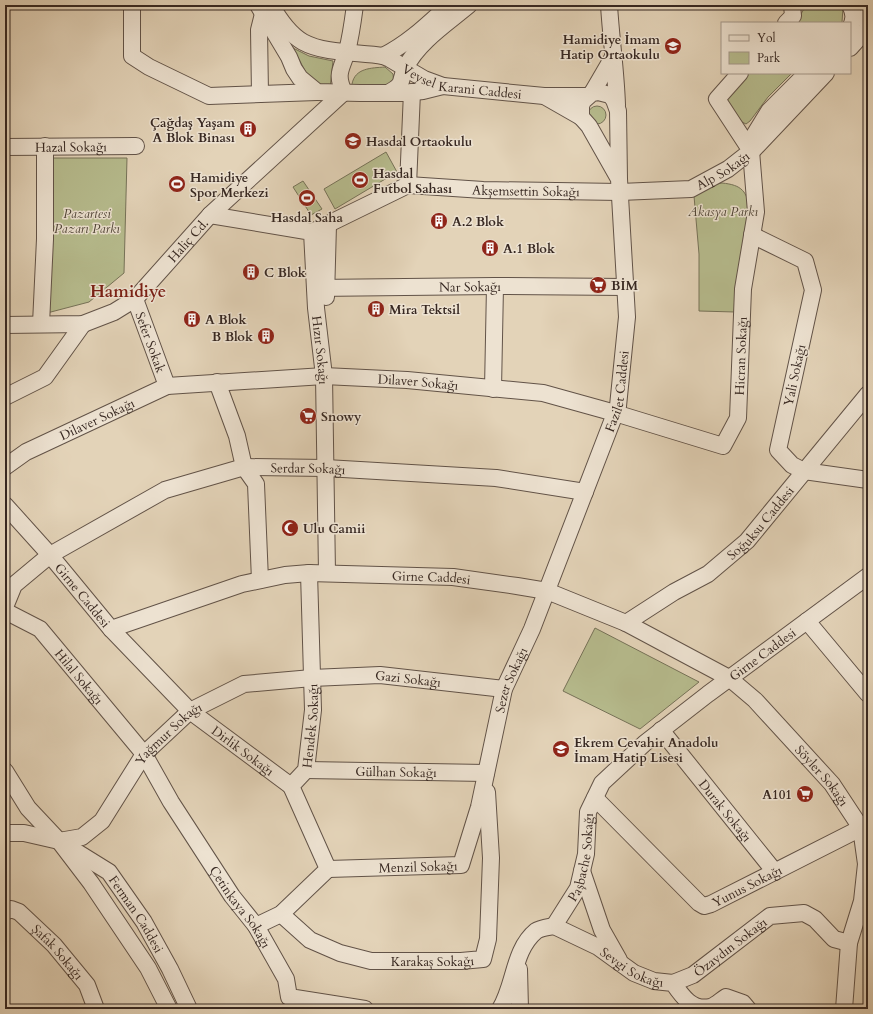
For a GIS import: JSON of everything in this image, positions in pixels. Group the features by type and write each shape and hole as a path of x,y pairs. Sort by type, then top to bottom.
{"street":[{"path":"132,5 132,56 149,67 209,96 317,92 412,92 443,86"},
{"path":"344,92 340,84 340,73 342,63 347,52 355,5"},
{"path":"264,8 295,36 304,42 347,52 383,56 400,47 415,36 449,5"},
{"path":"388,93 397,89 402,82 405,68 424,43 470,5"},
{"name":"Fazilet Caddesi","path":"547,591 618,406 628,316 619,185 616,75 608,5"},
{"path":"787,22 793,16 792,5"},
{"path":"850,5 854,13 853,23 851,26"},
{"path":"851,47 867,30 868,12 866,5"},
{"path":"260,94 259,30 264,8"},
{"path":"264,8 300,78 317,92"},
{"name":"Veysel Karani Caddesi","path":"383,56 424,79 443,86 544,96 590,95"},
{"path":"613,57 590,95 581,106 585,122 619,185"},
{"name":"Alp Sokağı","path":"619,185 691,189 728,169 751,151 717,99 739,74"},
{"path":"751,151 753,137 769,111 806,74"},
{"path":"751,151 825,74"},
{"name":"Haliç Cd.","path":"5,325 83,324 114,312 135,299 210,215 344,92"},
{"path":"210,215 312,232 408,185 412,92"},
{"path":"544,96 594,129 605,128 614,122 617,108 610,95 598,92 590,95"},
{"path":"41,324 46,239 45,146"},
{"name":"Hazal Sokağı","path":"5,147 136,146"},
{"name":"Hicran Sokağı","path":"615,413 724,446 738,418 743,289 756,212 751,151"},
{"name":"Akşemsettin Sokağı","path":"408,185 483,190 619,185"},
{"path":"321,287 328,225"},
{"name":"Hızır Sokağı","path":"312,232 321,287 316,308 324,376 328,573"},
{"name":"Yali Sokağı","path":"752,235 805,261 813,290 778,450 792,465 804,471 868,480"},
{"path":"493,388 495,286"},
{"name":"Nar Sokağı","path":"321,287 626,287"},
{"name":"Sefer Sokak","path":"135,299 167,386"},
{"path":"5,397 44,378 83,324"},
{"name":"Dilaver Sokağı","path":"5,467 26,452 167,386 324,376 407,380 544,393 615,413"},
{"path":"217,382 237,436 244,467 256,484 260,580"},
{"name":"Soğuksu Caddesi","path":"626,623 674,592 708,574 747,541 868,394"},
{"name":"Serdar Sokağı","path":"5,607 14,585 50,555 164,490 244,467 326,468 496,478 585,492"},
{"name":"Girne Caddesi","path":"5,505 50,555 111,629 242,584 285,575 328,573 452,577 547,591 626,623 729,678 868,576"},
{"name":"Hendek Sokağı","path":"291,786 306,770 313,710 309,573"},
{"name":"Sezer Sokağı","path":"486,773 504,689 532,629 547,591"},
{"name":"Hilal Sokağı","path":"5,611 40,629 144,754"},
{"path":"807,621 868,694"},
{"name":"Dirlik Sokağı","path":"111,629 190,711 291,786"},
{"name":"Gazi Sokağı","path":"312,678 380,675 504,689"},
{"name":"Yağmur Sokağı","path":"59,841 82,837 102,821 144,754 190,711 244,684 312,678"},
{"name":"Paşbache Sokağı","path":"554,926 578,888 586,854 588,812 602,783 645,743 729,678"},
{"name":"Söyler Sokağı","path":"729,678 755,700 832,784 865,826 865,902 848,943 844,1009"},
{"name":"Durak Sokağı","path":"661,730 775,872"},
{"name":"Çetinkaya Sokağı","path":"144,754 171,802 223,882 256,926 286,979 289,997 365,1009"},
{"name":"Gülhan Sokağı","path":"306,770 486,773"},
{"name":"Ferman Caddesi","path":"5,771 28,808 59,841 91,883 148,968 168,1009"},
{"name":"Menzil Sokağı","path":"328,869 461,865 479,807 486,773"},
{"name":"Karakaş Sokağı","path":"281,914 310,940 340,953 371,961 461,961 483,959 488,939 491,858 486,773"},
{"path":"256,926 281,914 328,869 291,786"},
{"name":"Yunus Sokağı","path":"595,798 699,903 704,906 711,904 865,826"},
{"path":"5,833 24,833 59,841"},
{"name":"Ferman Caddesi","path":"59,841 109,872 144,922 170,969 189,1009"},
{"path":"582,871 602,930 621,964"},
{"name":"Şafak Sokağı","path":"5,912 11,909 19,912 54,945 87,985 96,1009"},
{"name":"Özaydın Sokağı","path":"673,983 693,975 770,916 804,913 815,919 834,939 848,943"},
{"path":"502,1008 519,957 526,944 537,930 554,926"},
{"name":"Sevgi Sokağı","path":"554,926 598,947 634,973 654,981 673,983 684,999 696,1007 711,1007 726,997 743,1003 748,1009"},
{"path":"519,957 520,1009"}],"green space":[{"path":"806,5 840,5 843,8 842,22 797,22"},
{"path":"293,48 309,56 333,61 330,88 311,82"},
{"path":"385,67 393,74 394,84 355,88 352,84 356,75 360,72"},
{"path":"745,74 791,74 768,97 750,121 746,124 739,120 733,112 726,97"},
{"path":"597,106 603,109 606,115 603,121 597,124 591,121 588,115 591,109"},
{"name":"Hasdal Futbol Sahası","path":"386,152 397,172 335,209 324,189"},
{"name":"Pazartesi Pazarı Parkı","path":"51,158 127,158 124,273 89,302 47,313"},
{"name":"Hasdal Saha","path":"303,181 322,209 311,215 293,187"},
{"name":"Akasya Parkı","path":"722,183 734,185 742,190 747,198 750,211 735,312 699,311 699,254 694,196 711,185"},
{"path":"595,628 699,682 640,729 563,691"}],"place":[{"name":"Hamidiye İmam Hatip Ortaokulu","path":"673,46"},
{"name":"Çağdaş Yaşam A Blok Binası","path":"248,129"},
{"name":"Hasdal Ortaokulu","path":"353,141"},
{"name":"Hasdal Futbol Sahası","path":"360,180"},
{"name":"Hamidiye Spor Merkezi","path":"177,184"},
{"name":"Hasdal Saha","path":"307,198"},
{"name":"A.2 Blok","path":"439,221"},
{"name":"A.1 Blok","path":"490,248"},
{"name":"C Blok","path":"251,272"},
{"name":"BİM","path":"598,285"},
{"name":"Mira Tektsil","path":"376,309"},
{"name":"A Blok","path":"192,319"},
{"name":"B Blok","path":"266,336"},
{"name":"Snowy","path":"308,416"},
{"name":"Ulu Camii","path":"290,528"},
{"name":"Ekrem Cevahir Anadolu İmam Hatip Lisesi","path":"561,749"},
{"name":"A101","path":"805,794"}],"district":[{"name":"Hamidiye","path":"128,291"}]}
